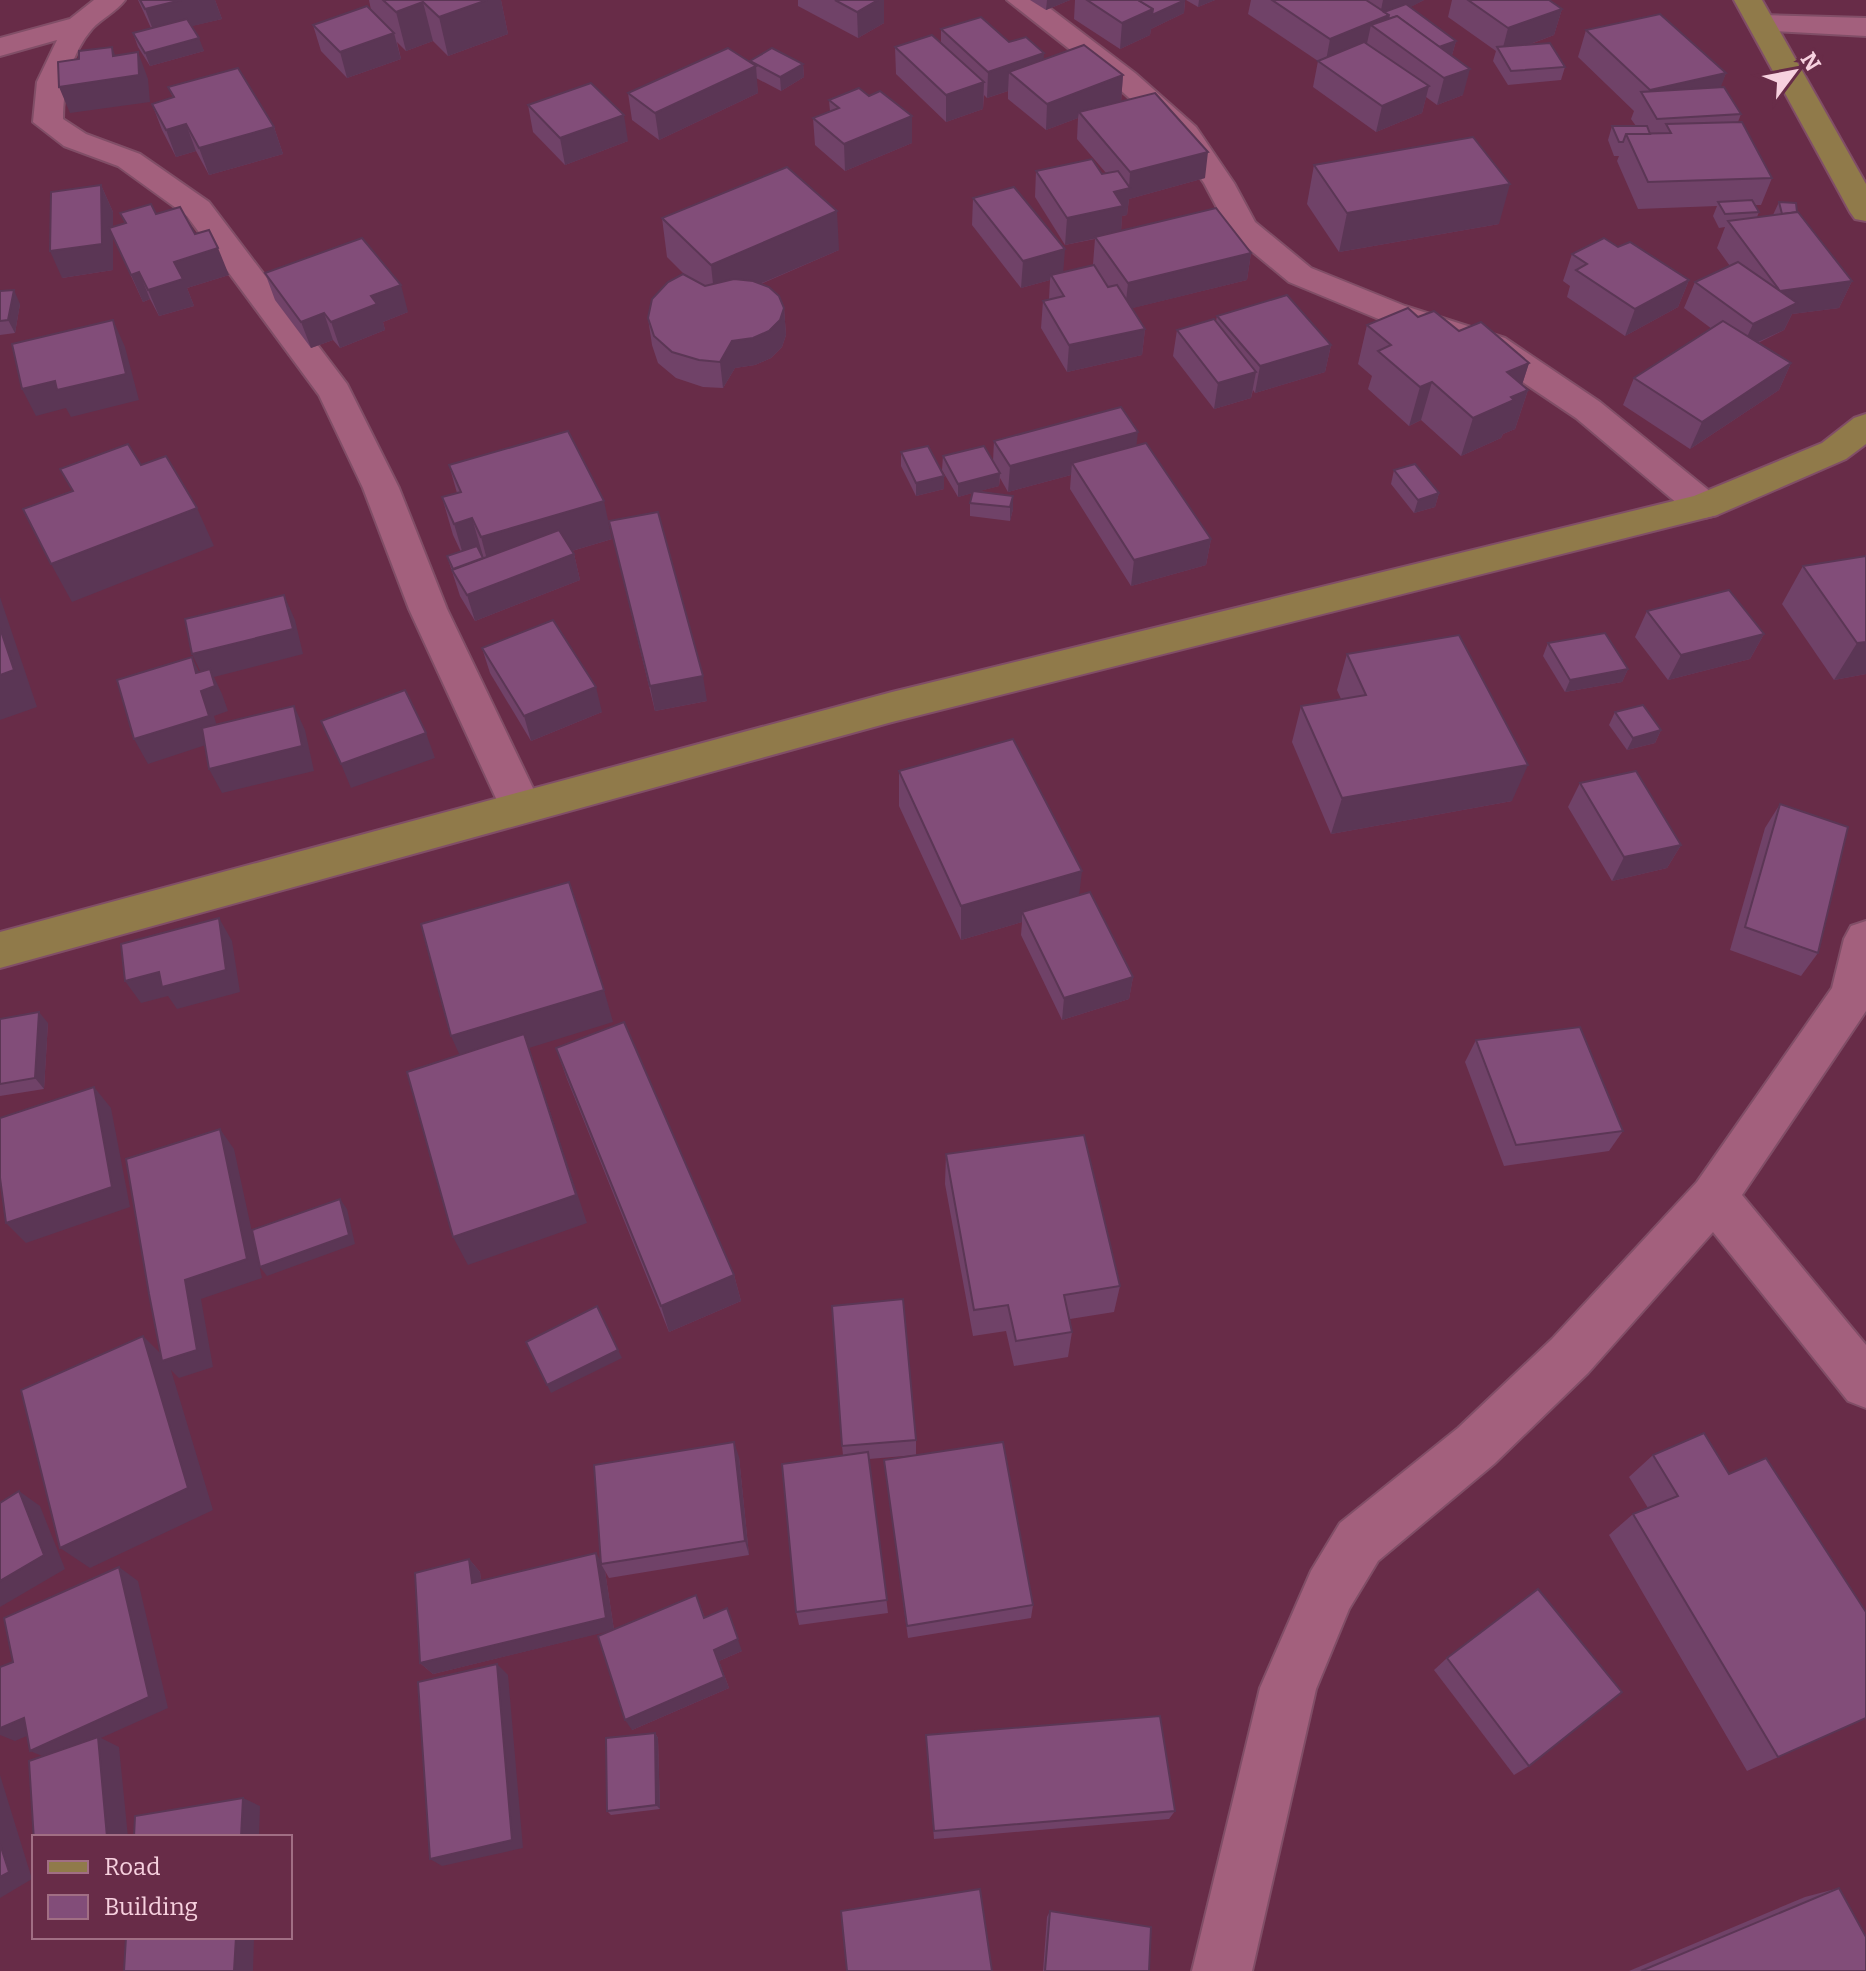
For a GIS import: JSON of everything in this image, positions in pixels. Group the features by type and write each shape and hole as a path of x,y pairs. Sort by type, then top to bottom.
{"main road":[{"path":"1756,12 1866,212"},
{"path":"0,950 892,707 1704,506 1834,451 1866,426"}],"street":[{"path":"111,0 80,25 57,65 47,96 48,122 75,140 129,160 198,209 335,392 381,488 428,609 521,807"},
{"path":"1021,0 1125,79 1185,133 1219,183 1242,227 1300,275 1393,313 1493,346 1588,410 1704,506"},
{"path":"1756,12 1866,27"},
{"path":"0,47 80,25"},
{"path":"1222,1971 1288,1688 1330,1590 1359,1542 1476,1446 1570,1356 1714,1197 1853,994 1866,939"},
{"path":"1714,1197 1866,1384"}],"building":[{"path":"140,0 181,0 145,9"},
{"path":"383,0 487,0 439,17 423,2 396,12"},
{"path":"835,0 878,0 857,12"},
{"path":"1087,0 1138,0 1153,9 1122,23"},
{"path":"1138,0 1185,0 1152,15 1153,9"},
{"path":"1272,0 1366,0 1389,15 1330,39"},
{"path":"1468,0 1549,0 1562,9 1508,28"},
{"path":"1406,4 1456,41 1439,47 1397,16 1388,19 1389,15 1384,12"},
{"path":"367,6 394,33 340,52 313,25"},
{"path":"1660,14 1726,73 1650,90 1586,30"},
{"path":"1397,16 1470,69 1444,78 1371,25"},
{"path":"981,17 1009,42 1026,37 1044,53 988,72 941,29"},
{"path":"187,19 199,38 145,53 133,33"},
{"path":"932,35 984,82 946,95 895,47"},
{"path":"1364,42 1429,86 1382,106 1318,61"},
{"path":"1550,43 1565,67 1511,71 1497,47"},
{"path":"1084,45 1123,75 1047,104 1009,72"},
{"path":"112,47 113,56 138,52 139,75 59,87 58,62 79,59 79,51"},
{"path":"728,48 756,66 655,113 628,93"},
{"path":"772,48 803,64 780,77 750,61"},
{"path":"238,68 274,127 199,148 186,124 166,130 152,104 174,97 168,87"},
{"path":"591,83 624,115 560,138 528,105"},
{"path":"1724,87 1741,114 1657,119 1641,92"},
{"path":"859,88 869,96 880,91 912,116 844,144 813,118 839,108 829,100"},
{"path":"1155,93 1208,152 1130,172 1079,112"},
{"path":"1742,122 1772,178 1648,182 1626,134 1671,133 1666,124"},
{"path":"1612,126 1647,126 1650,134 1626,134 1623,142 1619,142"},
{"path":"1473,137 1510,184 1347,213 1314,165"},
{"path":"1092,159 1102,174 1118,171 1130,188 1114,192 1123,206 1067,218 1036,171"},
{"path":"787,167 837,211 711,265 662,218"},
{"path":"101,185 102,244 50,251 51,192"},
{"path":"1014,187 1065,249 1023,261 973,198"},
{"path":"1752,200 1759,212 1725,214 1718,202"},
{"path":"1779,202 1796,203 1797,212 1782,214"},
{"path":"151,204 156,214 180,207 195,234 209,230 218,248 174,262 183,279 148,290 139,272 131,275 109,228 126,223 120,213"},
{"path":"1216,208 1251,253 1128,283 1095,237"},
{"path":"1798,212 1852,281 1780,291 1728,221"},
{"path":"362,238 401,285 371,296 377,304 331,322 324,313 301,322 265,273"},
{"path":"1604,238 1618,247 1630,242 1689,280 1635,309 1576,270 1587,264 1572,254"},
{"path":"1738,262 1797,303 1753,324 1695,282"},
{"path":"1094,265 1108,287 1117,285 1145,329 1069,345 1043,301 1064,296 1051,275"},
{"path":"683,274 705,286 734,279 769,287 779,296 784,308 780,320 769,331 753,338 732,341 720,362 672,352 654,336 648,318 652,299 668,282"},
{"path":"14,290 8,320 0,321 0,291"},
{"path":"1287,295 1331,345 1260,366 1217,316"},
{"path":"1408,308 1418,317 1434,311 1459,331 1481,322 1529,363 1507,372 1528,390 1511,397 1514,400 1473,418 1432,382 1420,387 1378,351 1391,345 1367,325"},
{"path":"1214,319 1256,372 1218,383 1177,330"},
{"path":"113,320 126,374 57,390 55,381 22,389 12,344"},
{"path":"1723,321 1791,363 1702,422 1634,378"},
{"path":"1121,407 1138,432 1010,466 994,441"},
{"path":"568,431 604,501 481,537 472,518 454,524 442,497 461,492 449,465"},
{"path":"1146,443 1211,539 1134,560 1072,463"},
{"path":"128,444 141,465 166,456 197,508 51,564 23,509 73,491 60,469"},
{"path":"928,446 944,476 916,483 901,452"},
{"path":"984,446 1000,473 958,484 943,456"},
{"path":"1415,464 1439,493 1418,500 1394,470"},
{"path":"973,491 1013,496 1010,507 970,503"},
{"path":"658,512 703,676 650,686 609,521"},
{"path":"559,530 574,554 467,595 452,570"},
{"path":"477,546 483,558 453,569 447,556"},
{"path":"1866,556 1866,642 1857,643 1803,566"},
{"path":"1729,590 1764,634 1681,655 1647,611"},
{"path":"284,595 293,629 192,654 185,619"},
{"path":"553,620 596,687 524,716 482,648"},
{"path":"0,628 14,670 0,675"},
{"path":"1605,633 1628,669 1570,680 1548,643"},
{"path":"1459,635 1528,765 1342,798 1301,706 1366,695 1347,654"},
{"path":"192,657 196,673 210,669 215,686 201,691 209,716 134,739 117,680"},
{"path":"405,690 426,733 341,764 321,721"},
{"path":"1643,705 1661,730 1633,738 1615,712"},
{"path":"294,706 302,746 209,769 202,728"},
{"path":"1013,739 1082,871 961,906 899,771"},
{"path":"1636,771 1681,845 1624,857 1580,783"},
{"path":"1780,804 1848,827 1818,953 1745,927"},
{"path":"569,882 604,990 451,1036 421,924"},
{"path":"1090,892 1133,977 1064,998 1022,912"},
{"path":"219,918 226,970 162,987 159,972 125,981 121,944"},
{"path":"39,1012 35,1078 0,1084 0,1019"},
{"path":"624,1022 734,1275 661,1306 556,1048"},
{"path":"1580,1027 1623,1131 1516,1145 1476,1040"},
{"path":"524,1034 576,1195 453,1237 407,1072"},
{"path":"94,1087 112,1187 6,1223 0,1178 0,1118"},
{"path":"220,1129 247,1259 185,1280 197,1350 162,1361 126,1159"},
{"path":"1084,1135 1120,1286 1064,1295 1072,1332 1016,1341 1008,1305 974,1310 946,1154"},
{"path":"340,1199 349,1235 260,1267 252,1230"},
{"path":"903,1299 916,1440 842,1446 832,1306"},
{"path":"597,1306 618,1350 547,1385 526,1342"},
{"path":"143,1336 188,1488 60,1548 21,1390"},
{"path":"1704,1433 1729,1474 1766,1458 1866,1612 1866,1718 1778,1757 1633,1514 1678,1496 1653,1455"},
{"path":"734,1442 745,1541 601,1564 594,1465"},
{"path":"1003,1442 1033,1605 907,1626 884,1460"},
{"path":"868,1452 887,1600 796,1612 782,1464"},
{"path":"19,1491 44,1555 0,1581 0,1503"},
{"path":"596,1553 606,1618 420,1663 415,1573 469,1559 472,1583"},
{"path":"119,1567 149,1697 30,1751 24,1718 0,1728 0,1667 13,1662 4,1618"},
{"path":"1538,1589 1622,1692 1529,1766 1447,1658"},
{"path":"696,1595 704,1618 727,1608 738,1639 714,1650 724,1677 625,1720 598,1636"},
{"path":"497,1664 512,1840 430,1859 418,1682"},
{"path":"1160,1716 1175,1811 934,1831 926,1735"},
{"path":"655,1733 656,1805 607,1811 606,1738"},
{"path":"98,1737 107,1835 34,1835 29,1761"},
{"path":"243,1798 241,1835 134,1835 135,1816"},
{"path":"0,1844 9,1872 0,1877"},
{"path":"1839,1888 1866,1937 1866,1971 1641,1971"},
{"path":"980,1889 992,1971 847,1971 841,1911"},
{"path":"1050,1911 1151,1927 1149,1971 1045,1971"},
{"path":"126,1939 236,1939 234,1971 124,1971"}]}
